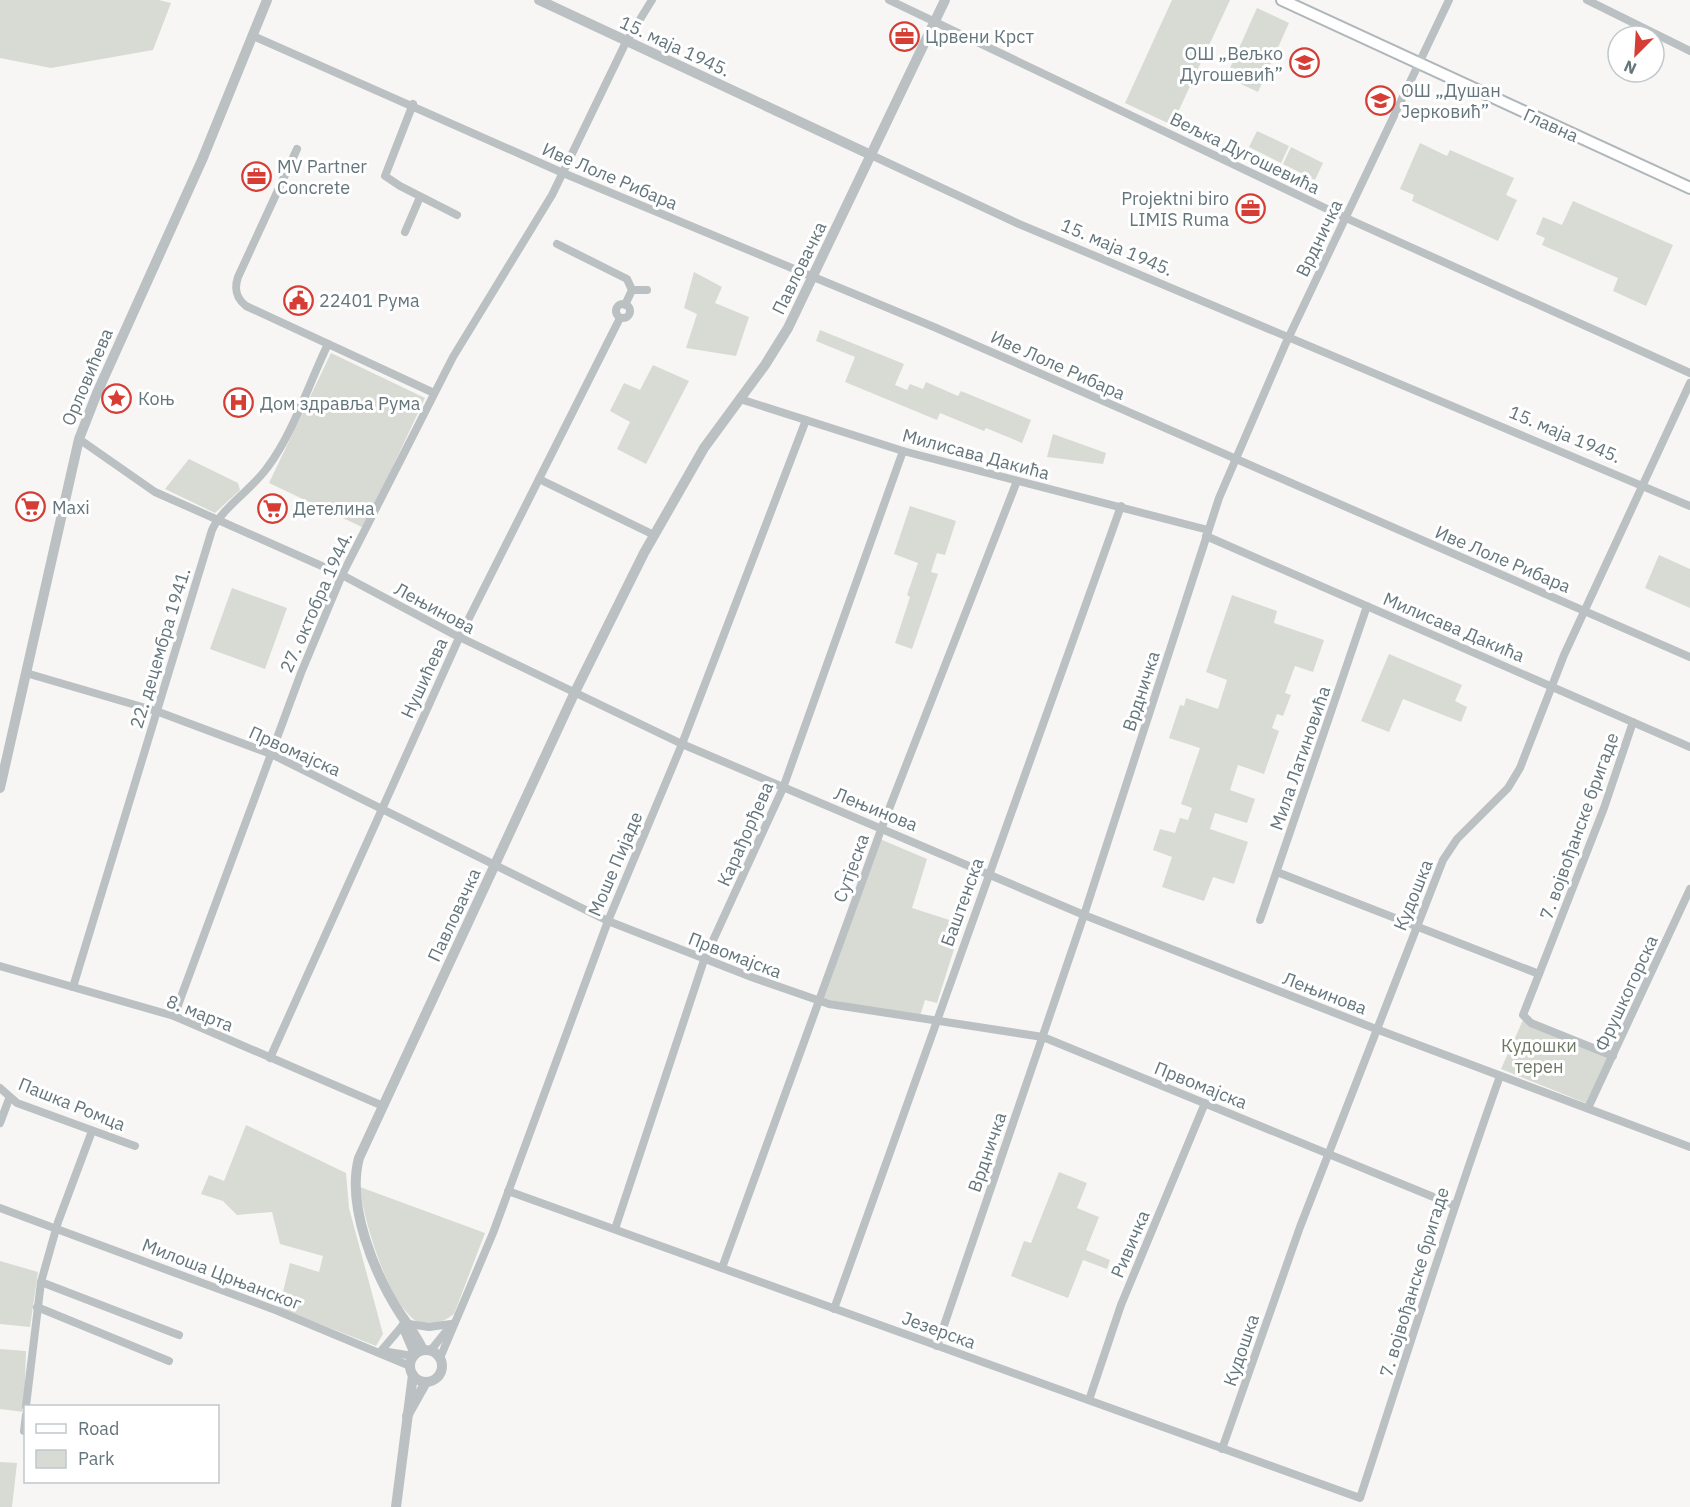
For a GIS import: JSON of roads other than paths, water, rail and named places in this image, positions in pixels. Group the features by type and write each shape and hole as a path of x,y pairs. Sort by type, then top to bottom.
{"main road":[{"name":"Главна","path":"1282,0 1690,188"}],"street":[{"name":"Орловићева","path":"0,785 79,439 202,160 267,0"},
{"name":"15. маја 1945.","path":"539,0 1029,228 1690,506"},
{"name":"27. октобра 1944.","path":"174,1017 271,753 342,575 434,393 471,326 563,173 626,42 651,0"},
{"name":"Вељка Дугошевића","path":"888,0 1346,218 1690,372"},
{"name":"Павловачка","path":"440,1358 417,1358 405,1322 370,1250 355,1190 359,1158 574,694 654,535 704,448 774,352 813,277 945,0"},
{"name":"Врдничка","path":"937,1346 1084,915 1207,533 1234,459 1289,336 1449,0"},
{"path":"1587,0 1690,51"},
{"name":"Иве Лоле Рибара","path":"253,36 412,104 563,173 813,277 1690,657"},
{"path":"412,104 385,176 458,215"},
{"path":"297,148 235,286 239,299 246,306 434,393"},
{"path":"405,232 420,196"},
{"path":"557,244 627,279 632,290 647,290"},
{"name":"Нушићева","path":"270,1058 459,638 620,318 616,309 625,305 632,290"},
{"name":"22. децембра 1941.","path":"73,987 211,535 218,519 257,481 271,462 328,344"},
{"name":"Кудошка","path":"1222,1449 1328,1155 1416,926 1449,849 1499,799 1520,768 1551,685 1690,383"},
{"name":"Милисава Дакића","path":"740,399 903,451 1121,507 1207,533 1367,606 1690,747"},
{"name":"Моше Пијаде","path":"440,1358 508,1191 608,921 682,744 806,420"},
{"name":"Лењинова","path":"79,439 155,492 342,575 459,638 682,744 783,788 882,827 1084,915 1376,1029 1690,1147"},
{"name":"Карађорђева","path":"615,1229 705,960 783,788 903,451"},
{"path":"539,478 654,535"},
{"name":"Сутјеска","path":"722,1268 882,827 1017,481"},
{"name":"Баштенска","path":"834,1309 935,1021 1121,507"},
{"name":"Мила Латиновића","path":"1260,920 1367,606"},
{"name":"Првомајска","path":"26,673 156,711 271,753 608,921 705,960 817,1001 1043,1037 1453,1205"},
{"name":"7. војвођанске бригаде","path":"1613,1056 1531,1023 1523,1015 1604,808 1633,722"},
{"path":"1277,872 1539,974"},
{"name":"Фрушкогорска","path":"1588,1108 1690,889"},
{"name":"8. марта","path":"0,966 174,1017 382,1106"},
{"name":"7. војвођанске бригаде","path":"1360,1498 1405,1364 1453,1205 1500,1076"},
{"name":"Пашка Ромца","path":"0,1088 9,1099 135,1146"},
{"path":"0,1123 9,1099"},
{"name":"Ривичка","path":"1089,1400 1120,1305 1205,1103"},
{"path":"26,1405 41,1282 56,1228 93,1131"},
{"name":"Језерска","path":"508,1191 1360,1498"},
{"name":"Милоша Црњанског","path":"0,1208 379,1351 417,1358"},
{"path":"41,1282 178,1335"},
{"path":"37,1307 169,1360"},
{"path":"379,1351 405,1322 429,1327 453,1323"},
{"name":"Моше Пијаде","path":"417,1358 453,1323"},
{"path":"417,1358 426,1382"},
{"path":"397,1504 407,1416 417,1358"},
{"path":"407,1416 426,1382 435,1379 441,1372 440,1358"}],"place":[{"name":"Црвени Крст","path":"904,36"},
{"name":"ОШ „Вељко Дугошевић”","path":"1304,63"},
{"name":"ОШ „Душан Јерковић”","path":"1380,100"},
{"name":"MV Partner Concrete","path":"256,176"},
{"name":"Projektni biro LIMIS Ruma","path":"1250,208"},
{"name":"22401 Рума","path":"298,300"},
{"name":"Коњ","path":"117,398"},
{"name":"Дом здравља Рума","path":"239,403"},
{"name":"Maxi","path":"31,507"},
{"name":"Детелина","path":"272,508"}],"park label":[{"name":"Кудошки терен","path":"1539,1055"}]}
